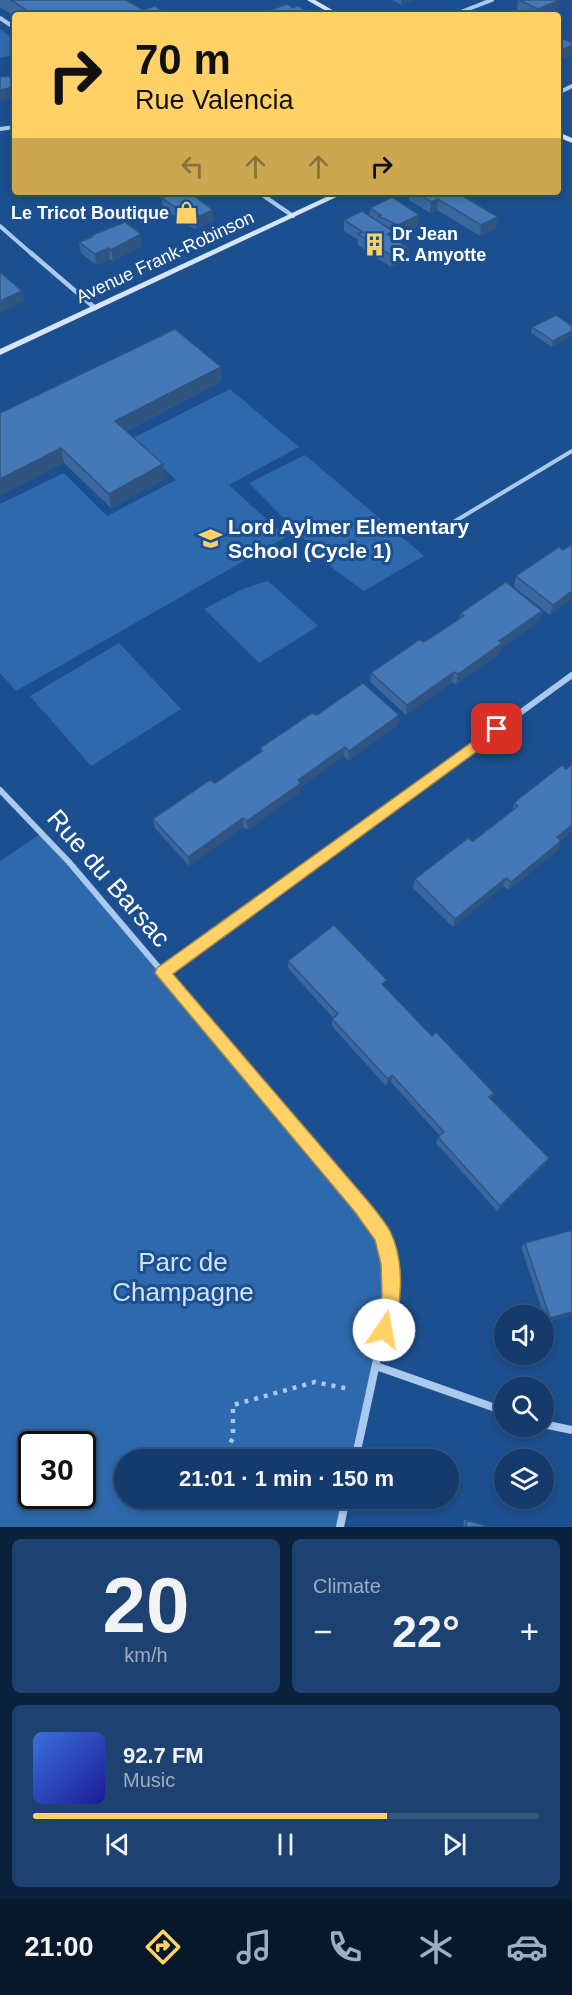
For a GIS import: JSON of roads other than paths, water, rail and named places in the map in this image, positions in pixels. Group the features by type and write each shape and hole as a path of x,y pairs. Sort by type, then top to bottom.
{"main road":[{"path":"310,0 332,12"},
{"name":"Avenue Frank-Robinson","path":"0,352 338,195"}],"street":[{"path":"461,12 492,0"},
{"path":"262,195 293,216"},
{"path":"0,226 94,308"},
{"path":"163,973 572,675"},
{"name":"Rue du Barsac","path":"0,789 43,832 361,1206 383,1236 390,1264 391,1295 357,1449"},
{"path":"376,1366 494,1407"},
{"path":"554,1426 572,1430"},
{"path":"340,1527 344,1509"}],"lane":[{"path":"447,526 572,451"}],"place":[{"name":"Le Tricot Boutique","path":"187,213"},
{"name":"Dr Jean R. Amyotte","path":"374,244"},
{"name":"Lord Aylmer Elementary School (Cycle 1)","path":"210,539"}],"park label":[{"name":"Parc de Champagne","path":"183,1277"}]}
